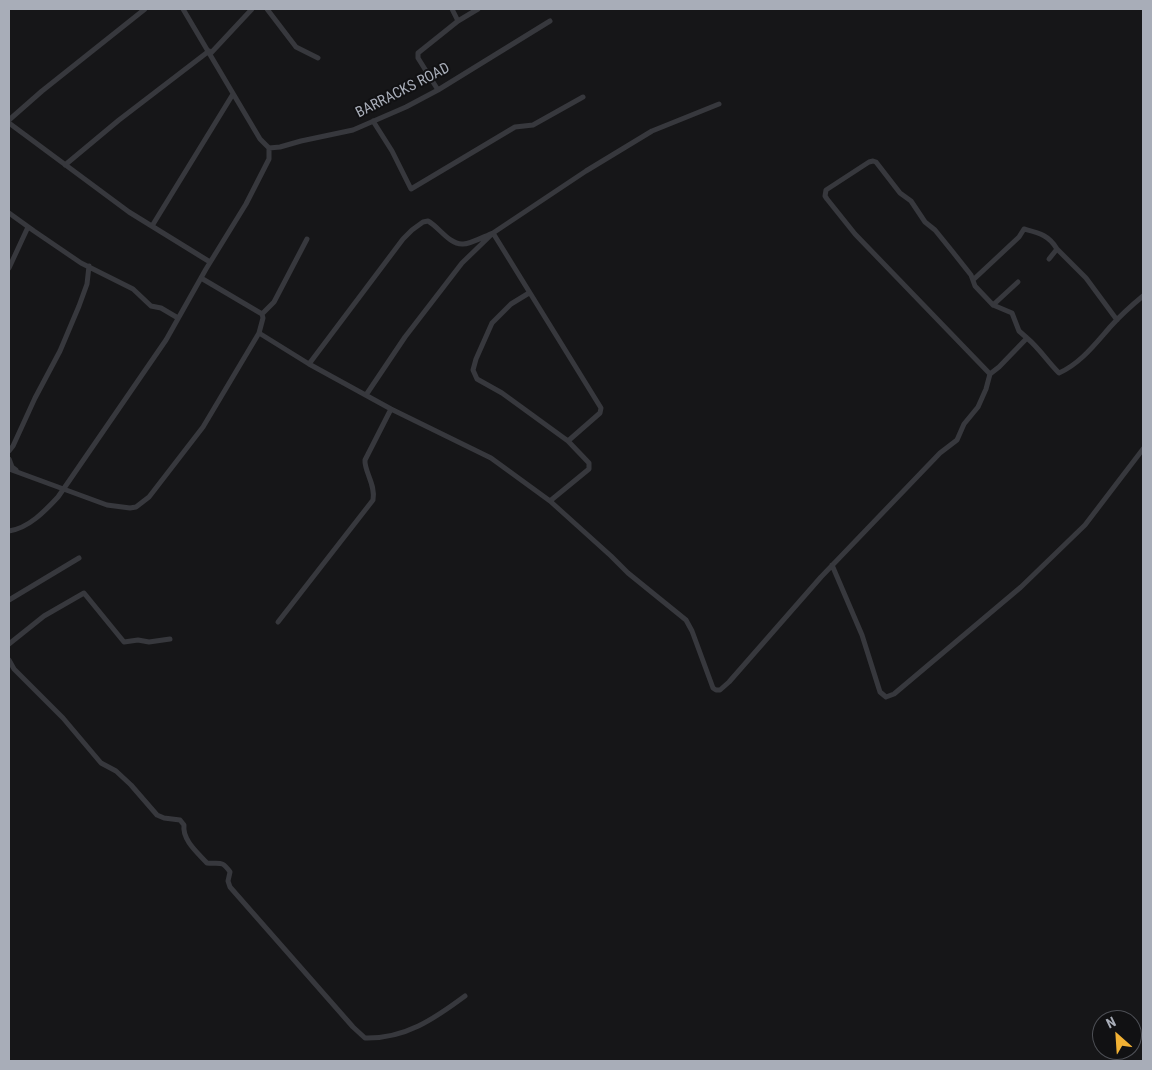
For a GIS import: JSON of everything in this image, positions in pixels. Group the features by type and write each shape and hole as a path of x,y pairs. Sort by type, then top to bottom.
{"street":[{"path":"145,9 42,91 9,121 65,165 130,212 210,262"},
{"path":"9,531 17,530 41,515 58,496 166,340 210,262 246,204 269,159 269,148 260,139 232,94 183,9"},
{"path":"65,165 119,120 209,53 252,9"},
{"path":"267,9 296,47 318,58"},
{"path":"452,9 458,21"},
{"path":"438,90 420,62 418,52 458,21 478,9"},
{"name":"BARRACKS ROAD","path":"269,148 353,130 373,122 438,90 550,22"},
{"path":"152,226 232,94"},
{"path":"373,122 392,151 411,188 515,127 533,125 583,97"},
{"path":"366,395 404,337 462,263 492,234 563,186 652,131 719,104"},
{"path":"990,374 855,234 827,199 826,190 873,161 900,193 911,201 925,222 936,230 973,280 975,286 993,305 1012,314 1019,332 1039,348 1059,374 1071,368 1084,357 1117,320 1143,296"},
{"path":"9,212 28,227 89,266 133,289 152,306 161,308 178,318"},
{"path":"309,364 374,276 412,230 423,222 428,221 435,224 454,242 463,245 492,234"},
{"path":"9,268 28,227"},
{"path":"973,280 1019,237 1024,229 1043,234 1052,241 1057,249 1086,278 1117,320"},
{"path":"492,234 601,408 600,413 568,441"},
{"path":"262,314 274,302 307,239"},
{"path":"1049,259 1057,249"},
{"path":"9,451 60,351 87,284 89,266"},
{"path":"201,278 262,314"},
{"path":"993,305 1018,282"},
{"path":"529,293 511,304 492,324 473,370 477,380 482,384 502,393 568,441 589,462 589,469 550,501"},
{"path":"9,469 107,505 136,507 149,497 203,427 259,333 263,318 262,314"},
{"path":"259,333 309,364 391,409 491,458 550,501 612,556 628,573 686,620 692,631 713,688 716,690 720,690 729,682 832,565 940,453 957,440 964,424 982,400 990,374 1026,338"},
{"path":"278,622 373,500 374,495 369,472 364,464 391,409"},
{"path":"832,565 862,635 880,692 886,697 894,694 1021,587 1085,525 1143,449"},
{"path":"9,459 12,466 18,472"},
{"path":"9,600 79,558"},
{"path":"9,644 44,616 65,602 84,593 124,642 170,640"},
{"path":"9,660 14,669 64,718 101,763 116,771 157,815 180,820 184,825 183,832 185,837 207,863 217,862 225,865 230,872 228,881 230,888 352,1026 365,1038 383,1039 409,1030 432,1020 465,996"}]}
